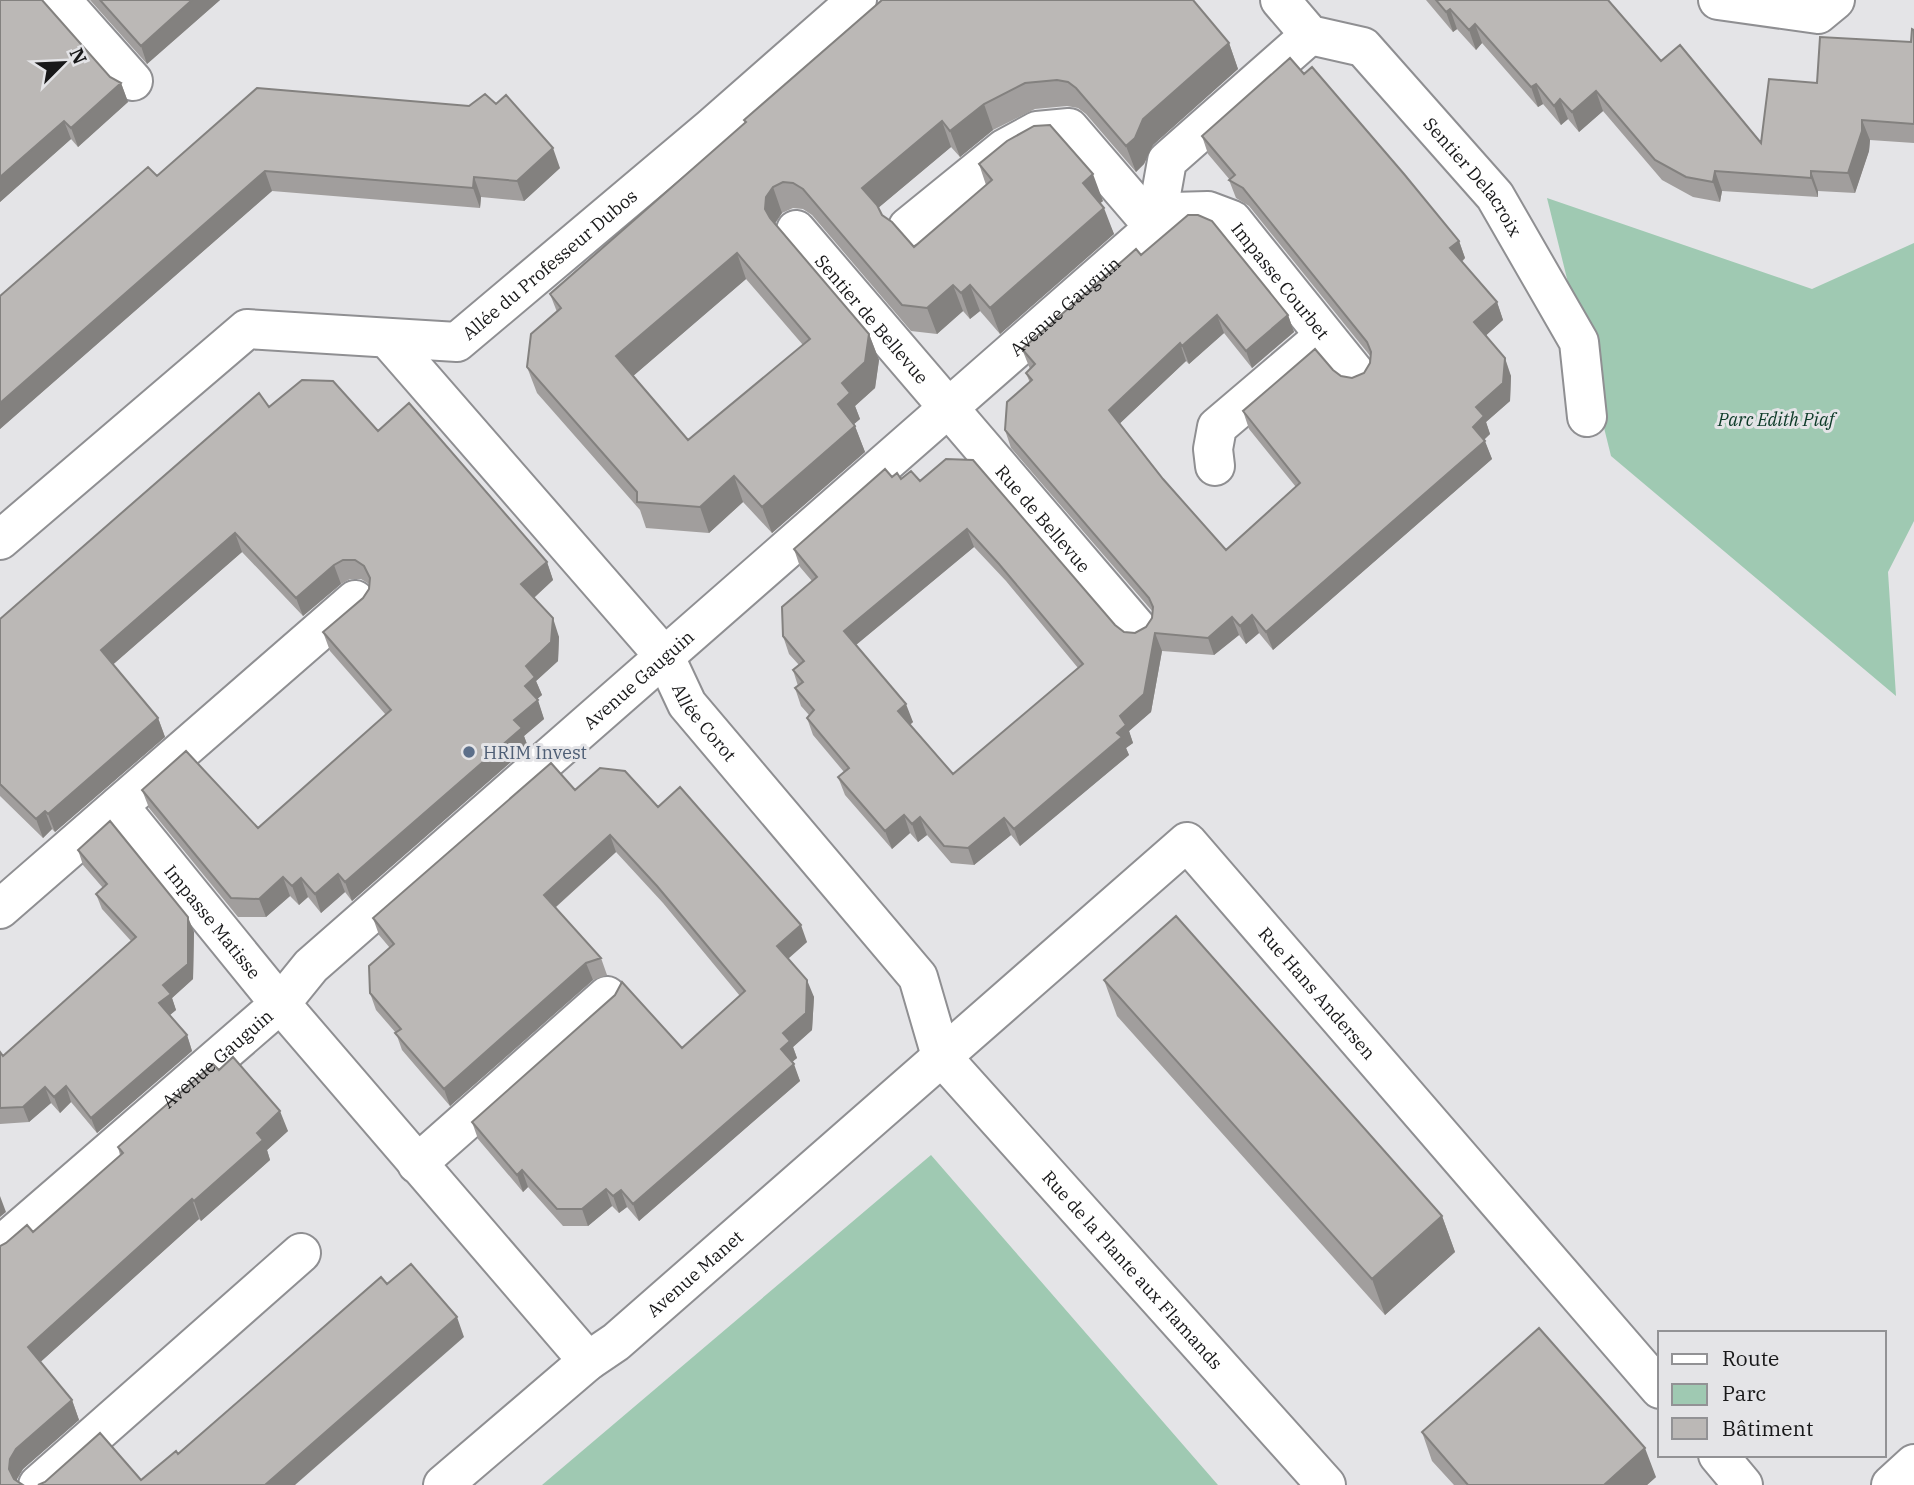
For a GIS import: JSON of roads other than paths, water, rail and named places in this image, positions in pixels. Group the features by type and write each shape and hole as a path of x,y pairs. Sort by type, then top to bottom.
{"street":[{"path":"61,0 134,81"},
{"name":"Allée du Professeur Dubos","path":"0,540 247,328 457,342 711,128 857,0"},
{"path":"1155,228 1167,161 1310,35 1280,0"},
{"path":"1718,0 1818,14 1835,0"},
{"name":"Sentier Delacroix","path":"1310,35 1363,47 1495,196 1579,342 1587,416"},
{"path":"908,228 1004,149 1037,131 1069,128 1155,228"},
{"name":"Impasse Courbet","path":"1155,228 1172,212 1208,211 1232,220 1356,374"},
{"name":"Avenue Gauguin","path":"0,1245 281,1003 311,966 1155,228"},
{"name":"Sentier de Bellevue","path":"796,230 950,408"},
{"path":"1215,466 1213,449 1217,427 1324,336"},
{"name":"Allée Corot","path":"387,338 665,657 687,704 918,976 941,1056"},
{"name":"Rue de Bellevue","path":"950,408 1090,576 1138,629"},
{"path":"0,909 355,600"},
{"name":"Impasse Matisse","path":"119,806 417,1164 588,1361"},
{"name":"Rue Hans Andersen","path":"941,1056 1186,842 1658,1387"},
{"path":"417,1164 607,996"},
{"name":"Avenue Manet","path":"443,1485 588,1361 615,1342 941,1056"},
{"name":"Rue de la Plante aux Flamands","path":"941,1056 1325,1485"},
{"path":"38,1485 301,1253"},
{"path":"1720,1457 1743,1485"},
{"path":"1891,1485 1914,1464"}],"place":[{"name":"HRIM Invest","path":"469,752"}],"park label":[{"name":"Parc Edith Piaf","path":"1776,419"}]}
